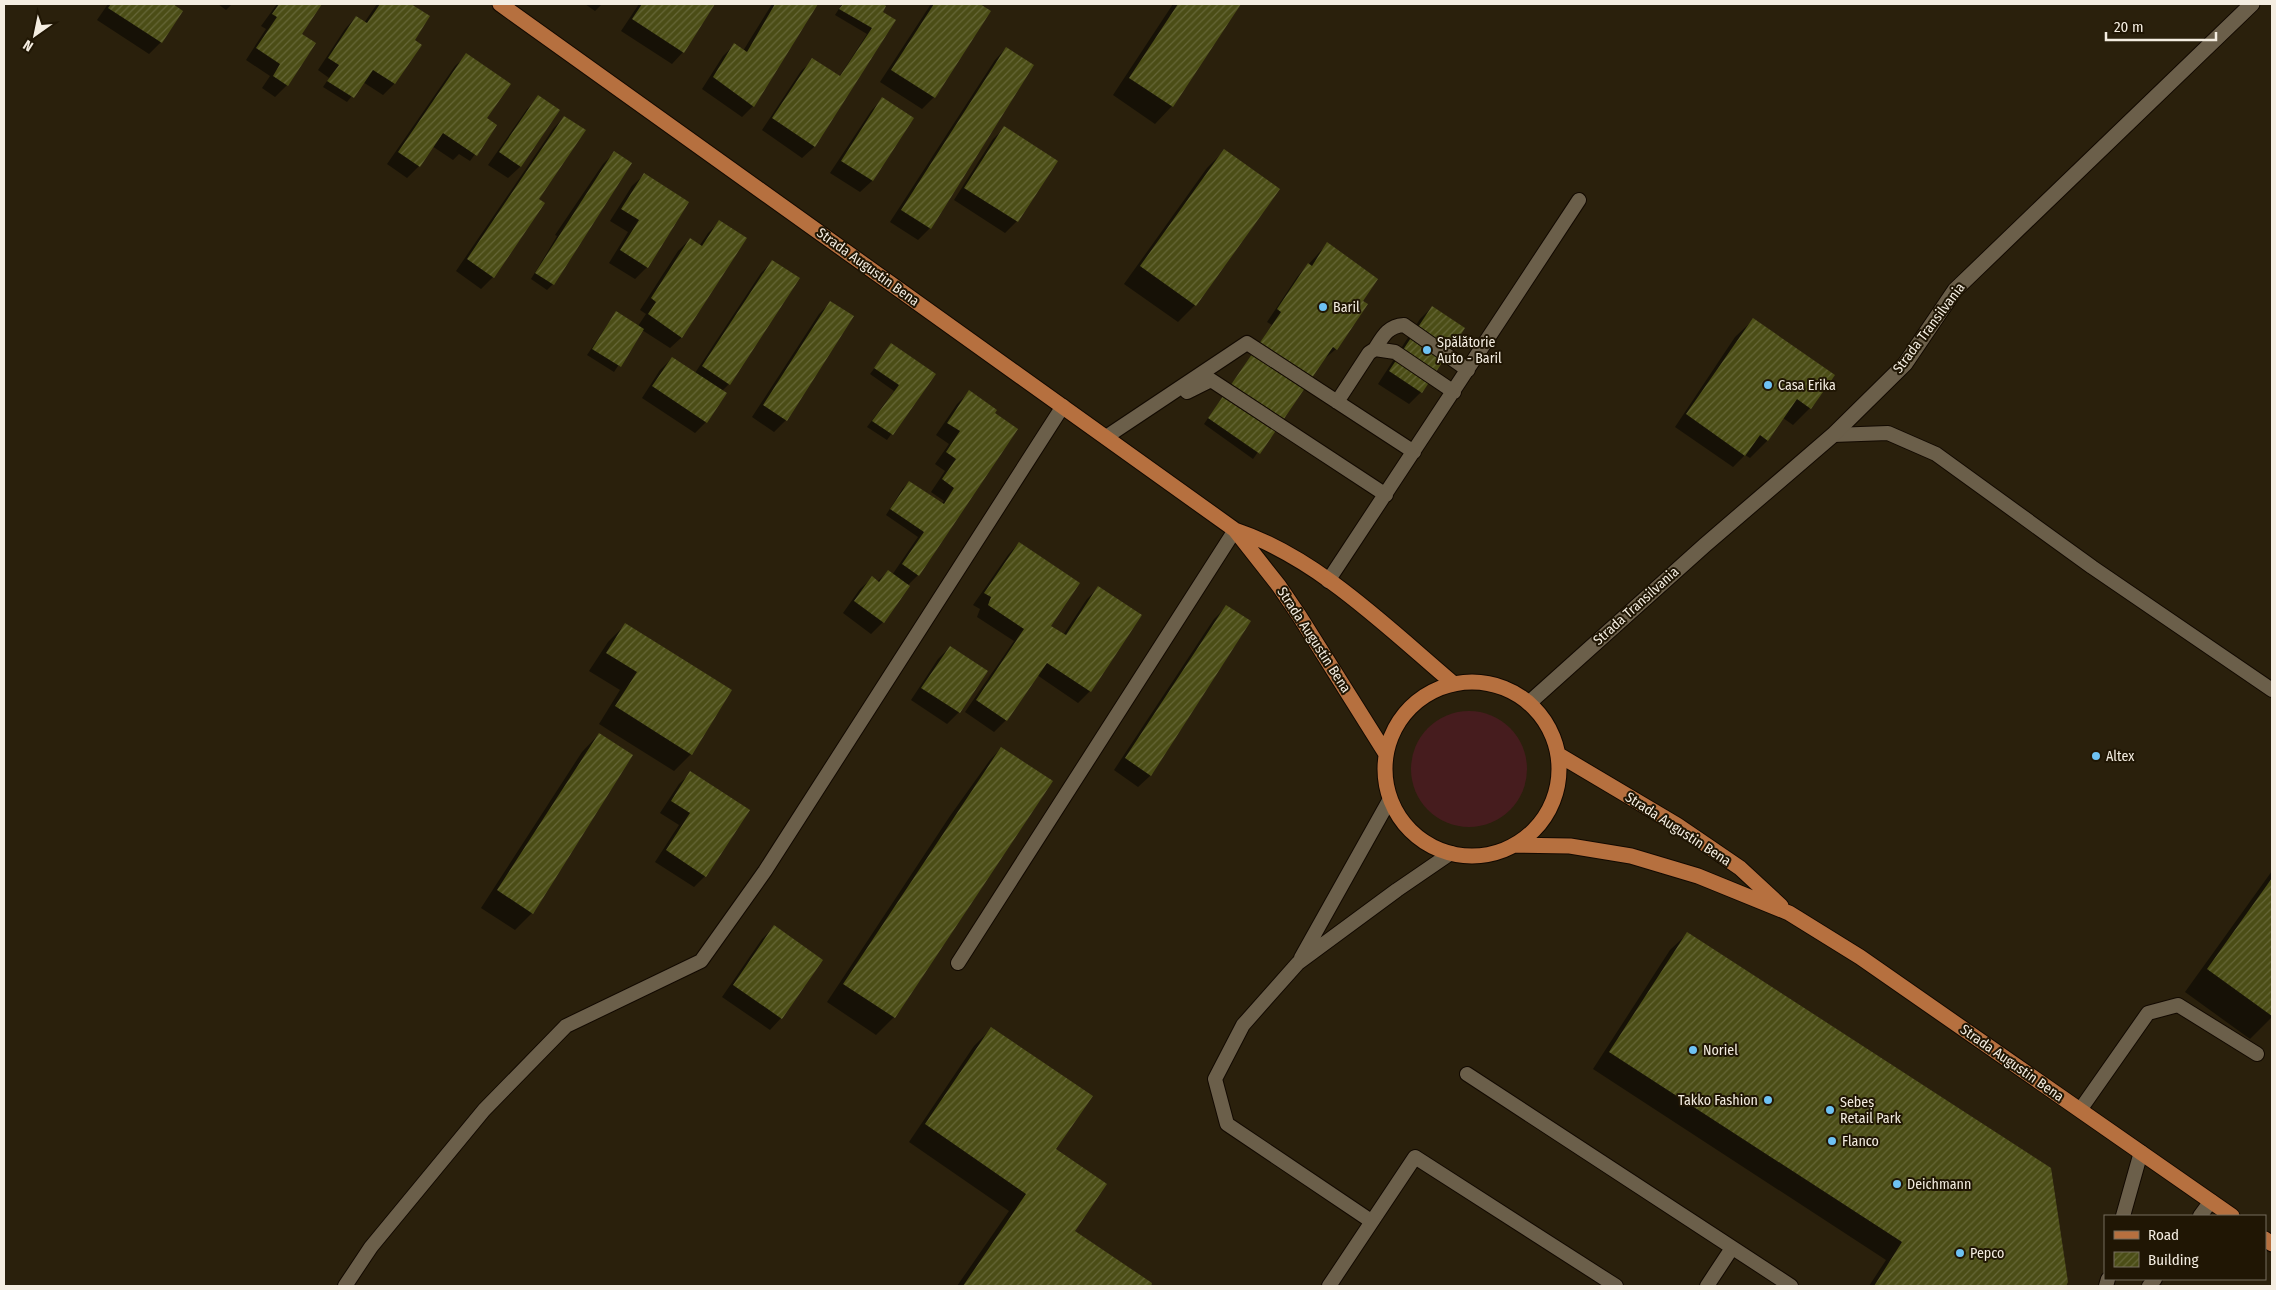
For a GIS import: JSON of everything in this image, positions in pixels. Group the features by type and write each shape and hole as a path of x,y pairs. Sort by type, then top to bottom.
{"main road":[{"name":"Strada Augustin Bena","path":"500,4 1236,530 1300,617 1386,754"},
{"name":"Strada Augustin Bena","path":"1236,530 1260,538 1293,557 1328,581 1454,684"},
{"path":"1480,682 1506,689 1529,703 1548,726 1558,755 1559,782 1551,807 1536,829 1515,845 1495,853 1473,856 1451,854 1431,846 1414,834 1400,817 1390,799 1386,784 1386,754 1394,730 1409,708 1430,692 1454,684 1480,682"},
{"name":"Strada Augustin Bena","path":"1558,755 1677,825 1740,868 1789,913"},
{"name":"Strada Augustin Bena","path":"1515,845 1570,846 1631,856 1698,876 1789,913 1860,957 2231,1215"}],"street":[{"name":"Strada Transilvania","path":"1529,703 1671,575 1833,435 1905,364 1955,290 2252,4"}],"lane":[{"path":"1328,581 1386,496 1579,200"},
{"path":"1337,402 1386,331 1397,326 1404,325 1468,370"},
{"path":"1106,437 1247,343 1414,452"},
{"path":"1375,349 1395,352 1454,392"},
{"path":"1106,437 1211,380 1386,496"},
{"path":"345,1286 370,1246 484,1110 566,1026 701,961 765,871 1063,406"},
{"path":"1833,435 1888,433 1936,454 2092,567 2272,690"},
{"path":"958,963 1236,530"},
{"path":"1298,963 1390,799"},
{"path":"1372,1221 1227,1124 1215,1079 1243,1025 1298,963 1397,890 1451,854"},
{"path":"2080,1110 2148,1013 2178,1005 2257,1054"},
{"path":"1467,1074 1791,1286"},
{"path":"2123,1215 2141,1152"},
{"path":"1329,1286 1415,1157 1616,1286"},
{"path":"2201,1215 2211,1201"},
{"path":"1707,1286 1732,1248"}],"shaded area":[{"path":"1469,711 1491,715 1510,728 1523,747 1527,769 1523,791 1510,810 1491,823 1469,827 1447,823 1428,810 1415,791 1411,769 1415,747 1428,728 1447,715"}],"building":[{"path":"111,4 173,4 183,11 162,43 108,8"},
{"path":"279,4 322,4 302,34 316,43 288,86 273,76 280,64 256,48 277,17 272,14"},
{"path":"380,4 411,4 430,16 415,40 422,45 395,84 373,70 354,98 327,81 339,65 328,58 356,16 367,23"},
{"path":"642,4 715,4 684,53 632,19"},
{"path":"775,4 818,4 754,107 713,77 734,43 747,52"},
{"path":"843,4 883,4 886,6 883,12 896,20 815,147 772,118 812,58 840,76 872,28 839,9"},
{"path":"934,4 980,4 991,11 935,98 891,70"},
{"path":"1178,4 1241,4 1173,107 1129,78"},
{"path":"1006,47 1034,65 931,229 901,210"},
{"path":"466,53 511,84 487,118 497,125 477,156 443,133 420,167 398,152"},
{"path":"538,95 560,110 521,167 499,152"},
{"path":"882,97 914,118 873,181 841,161"},
{"path":"564,116 586,130 539,199 545,203 494,278 467,259"},
{"path":"1004,126 1058,161 1018,222 964,188"},
{"path":"1224,149 1280,189 1196,306 1140,266"},
{"path":"614,151 632,163 554,285 535,273"},
{"path":"644,173 689,202 648,268 620,250 639,220 621,209"},
{"path":"719,220 747,238 682,338 648,314 656,302 651,298 690,238 702,246"},
{"path":"1327,242 1378,279 1363,301 1368,304 1337,350 1333,347 1260,454 1208,418 1281,312 1277,309 1308,263 1312,266"},
{"path":"772,260 800,278 730,385 702,366"},
{"path":"830,301 854,316 787,421 763,405"},
{"name":"Spălătorie Auto - Baril","path":"1432,306 1465,328 1422,393 1389,371"},
{"path":"616,311 644,329 621,367 592,349"},
{"name":"Casa Erika","path":"1753,318 1835,375 1811,409 1797,399 1768,441 1760,435 1745,456 1686,414"},
{"path":"891,343 936,374 893,435 872,421 899,385 874,368"},
{"path":"672,357 727,393 707,423 652,386"},
{"path":"969,390 997,410 995,413 1018,429 919,576 902,564 924,532 890,509 909,481 944,504 954,488 942,479 956,459 946,452 960,431 947,423"},
{"path":"1019,542 1080,583 1051,626 1066,635 1098,586 1142,615 1091,692 1047,663 1007,721 976,700 1024,629 988,605 991,597 984,593"},
{"path":"888,570 910,586 884,623 854,601 872,576 879,582"},
{"path":"1226,605 1251,621 1151,776 1125,758"},
{"path":"625,623 732,690 692,755 615,706 637,672 606,653"},
{"path":"950,646 988,671 960,713 921,688"},
{"path":"599,733 633,755 533,914 497,890"},
{"path":"1001,747 1053,781 895,1018 843,984"},
{"path":"690,771 750,810 706,877 666,850 690,813 671,801"},
{"path":"2272,878 2272,1016 2207,969"},
{"path":"774,925 823,960 782,1019 733,985"},
{"name":"Sebeș Retail Park","path":"1687,932 2051,1168 2068,1282 2066,1286 1874,1286 1902,1242 1609,1052"},
{"path":"991,1027 1093,1096 1056,1149 1107,1184 1075,1231 1152,1283 1151,1286 963,1286 1026,1194 925,1124"}],"place":[{"name":"Baril","path":"1323,307"},
{"name":"Spălătorie Auto - Baril","path":"1427,350"},
{"name":"Casa Erika","path":"1768,385"},
{"name":"Altex","path":"2096,756"},
{"name":"Noriel","path":"1693,1050"},
{"name":"Takko Fashion","path":"1768,1100"},
{"name":"Sebeș Retail Park","path":"1830,1110"},
{"name":"Flanco","path":"1832,1141"},
{"name":"Deichmann","path":"1897,1184"},
{"name":"Pepco","path":"1960,1253"}]}
